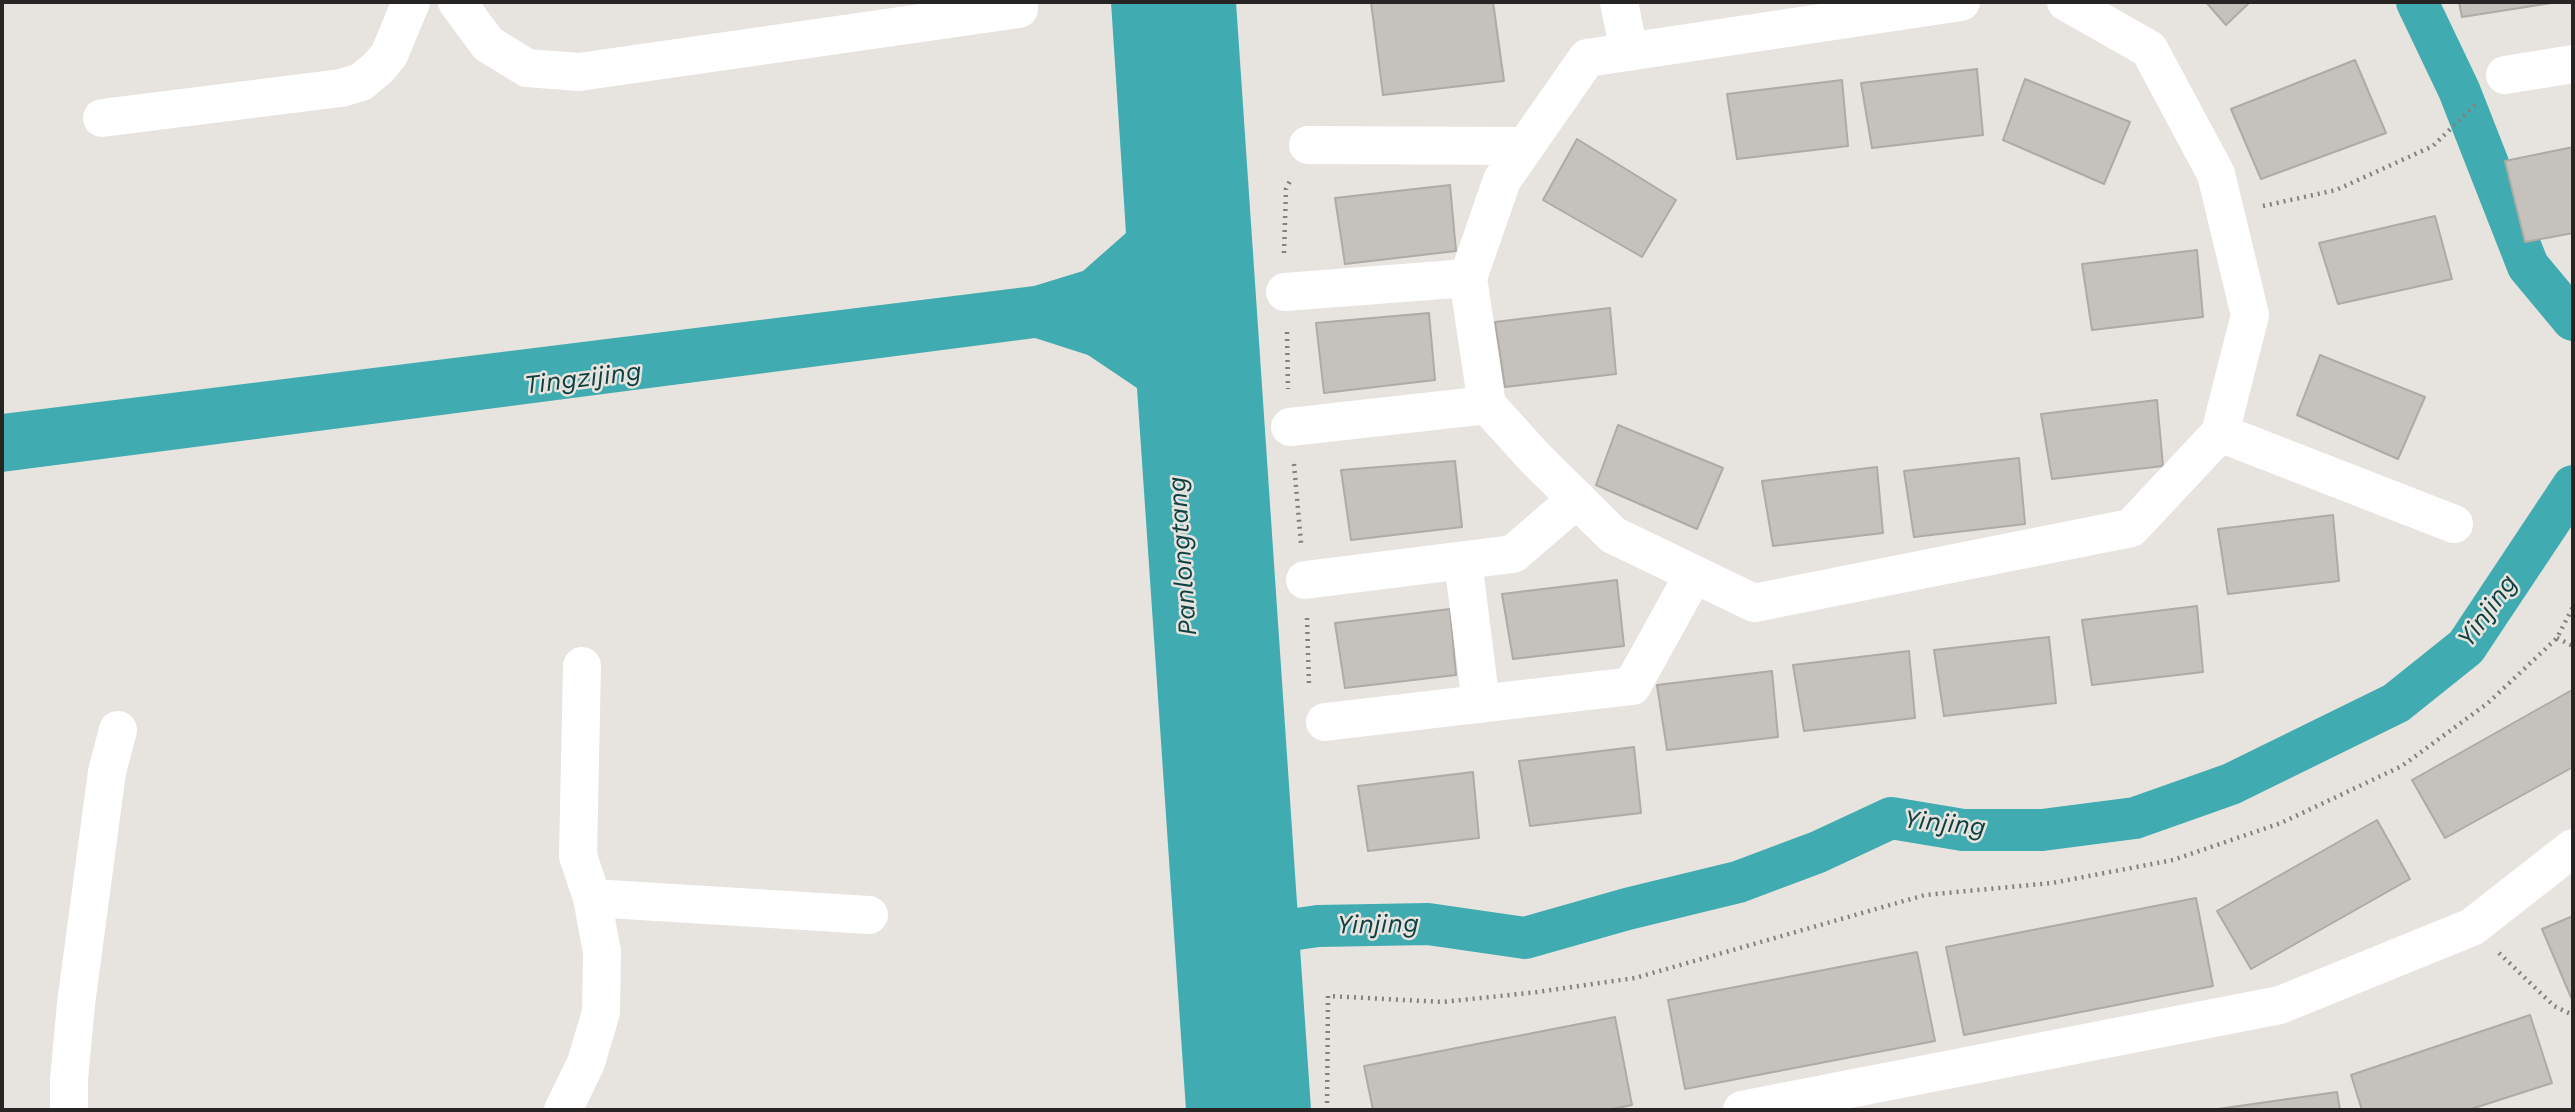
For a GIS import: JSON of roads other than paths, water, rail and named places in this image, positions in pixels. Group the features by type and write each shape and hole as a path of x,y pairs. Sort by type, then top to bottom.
{"lane":[{"path":"102,118 341,88 361,82 378,68 388,55 411,2"},
{"path":"457,2 488,44 527,68 579,72 1019,9"},
{"path":"1619,2 1629,52"},
{"path":"1961,2 1587,58 1502,180 1468,278 1488,405 1536,459 1613,535 1754,603 2131,528 2220,433 2250,315 2217,174 2149,49 2066,2"},
{"path":"2505,75 2573,64"},
{"path":"1308,145 1525,146"},
{"path":"1285,292 1468,278"},
{"path":"1290,427 1488,405"},
{"path":"2220,433 2455,524"},
{"path":"1305,580 1513,554 1577,499"},
{"path":"1463,561 1482,704"},
{"path":"1325,722 1632,685 1694,574"},
{"path":"563,1110 586,1063 601,1012 602,952 592,898 578,856 582,666"},
{"path":"69,1110 76,1004 107,772 118,730"},
{"path":"1742,1110 1828,1102 2280,1005 2472,927 2573,848"},
{"path":"592,898 869,915"}],"water":[{"path":"1111,2 1236,2 1311,1110 1186,1110 1137,388 1088,355 1035,338 2,472 2,414 1034,286 1083,271 1126,233"}],"waterway":[{"path":"2417,2 2459,90 2528,266 2573,320"},
{"name":"Yinjing","path":"1242,937 1318,926 1428,924 1525,938 1627,909 1738,882 1818,852 1891,818 1963,830 2042,830 2135,818 2231,784 2396,703 2466,647 2573,486"}],"water label":[{"name":"Tingzijing","path":"583,379"},
{"name":"Panlongtang","path":"1183,556"}]}
